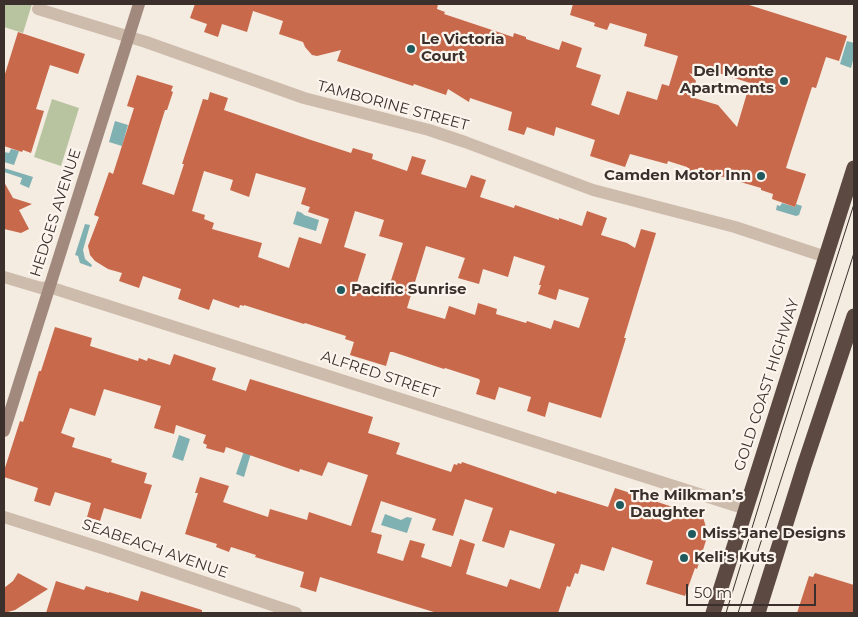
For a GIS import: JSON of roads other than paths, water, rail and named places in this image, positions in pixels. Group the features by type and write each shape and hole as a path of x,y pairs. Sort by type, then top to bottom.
{"highway":[{"name":"GOLD COAST HIGHWAY","path":"713,613 854,168"},
{"path":"758,613 801,475 854,316"}],"street":[{"name":"HEDGES AVENUE","path":"4,431 139,4"},
{"name":"TAMBORINE STREET","path":"38,9 128,37 304,98 448,136 593,190 708,219 826,256"},
{"name":"ALFRED STREET","path":"4,277 41,288 49,287 746,509"},
{"name":"SEABEACH AVENUE","path":"4,517 296,613"}],"water":[{"path":"847,41 854,43 854,56 851,68 840,64"},
{"path":"115,121 128,125 122,146 109,142"},
{"path":"11,149 19,151 14,165 4,162 4,152 9,153"},
{"path":"4,168 33,177 29,188 20,184 22,178 4,172"},
{"path":"782,203 795,207 796,204 802,206 799,215 796,216 776,210 777,205 780,206"},
{"path":"297,211 319,220 316,231 293,224"},
{"path":"85,224 90,225 83,250 85,259 92,265 91,267 80,263 78,256 75,255"},
{"path":"179,435 190,439 183,461 172,457"},
{"path":"244,451 251,453 244,477 236,474"},
{"path":"385,514 401,520 407,517 412,518 407,533 381,525"}],"tram line":[{"path":"726,613 854,204"},
{"path":"738,613 854,253"}],"place":[{"name":"Le Victoria Court","path":"411,49"},
{"name":"Del Monte Apartments","path":"784,81"},
{"name":"Camden Motor Inn","path":"761,176"},
{"name":"Pacific Sunrise","path":"341,290"},
{"name":"The Milkman’s Daughter","path":"620,505"},
{"name":"Miss Jane Designs","path":"692,534"},
{"name":"Keli's Kuts","path":"684,558"}]}
